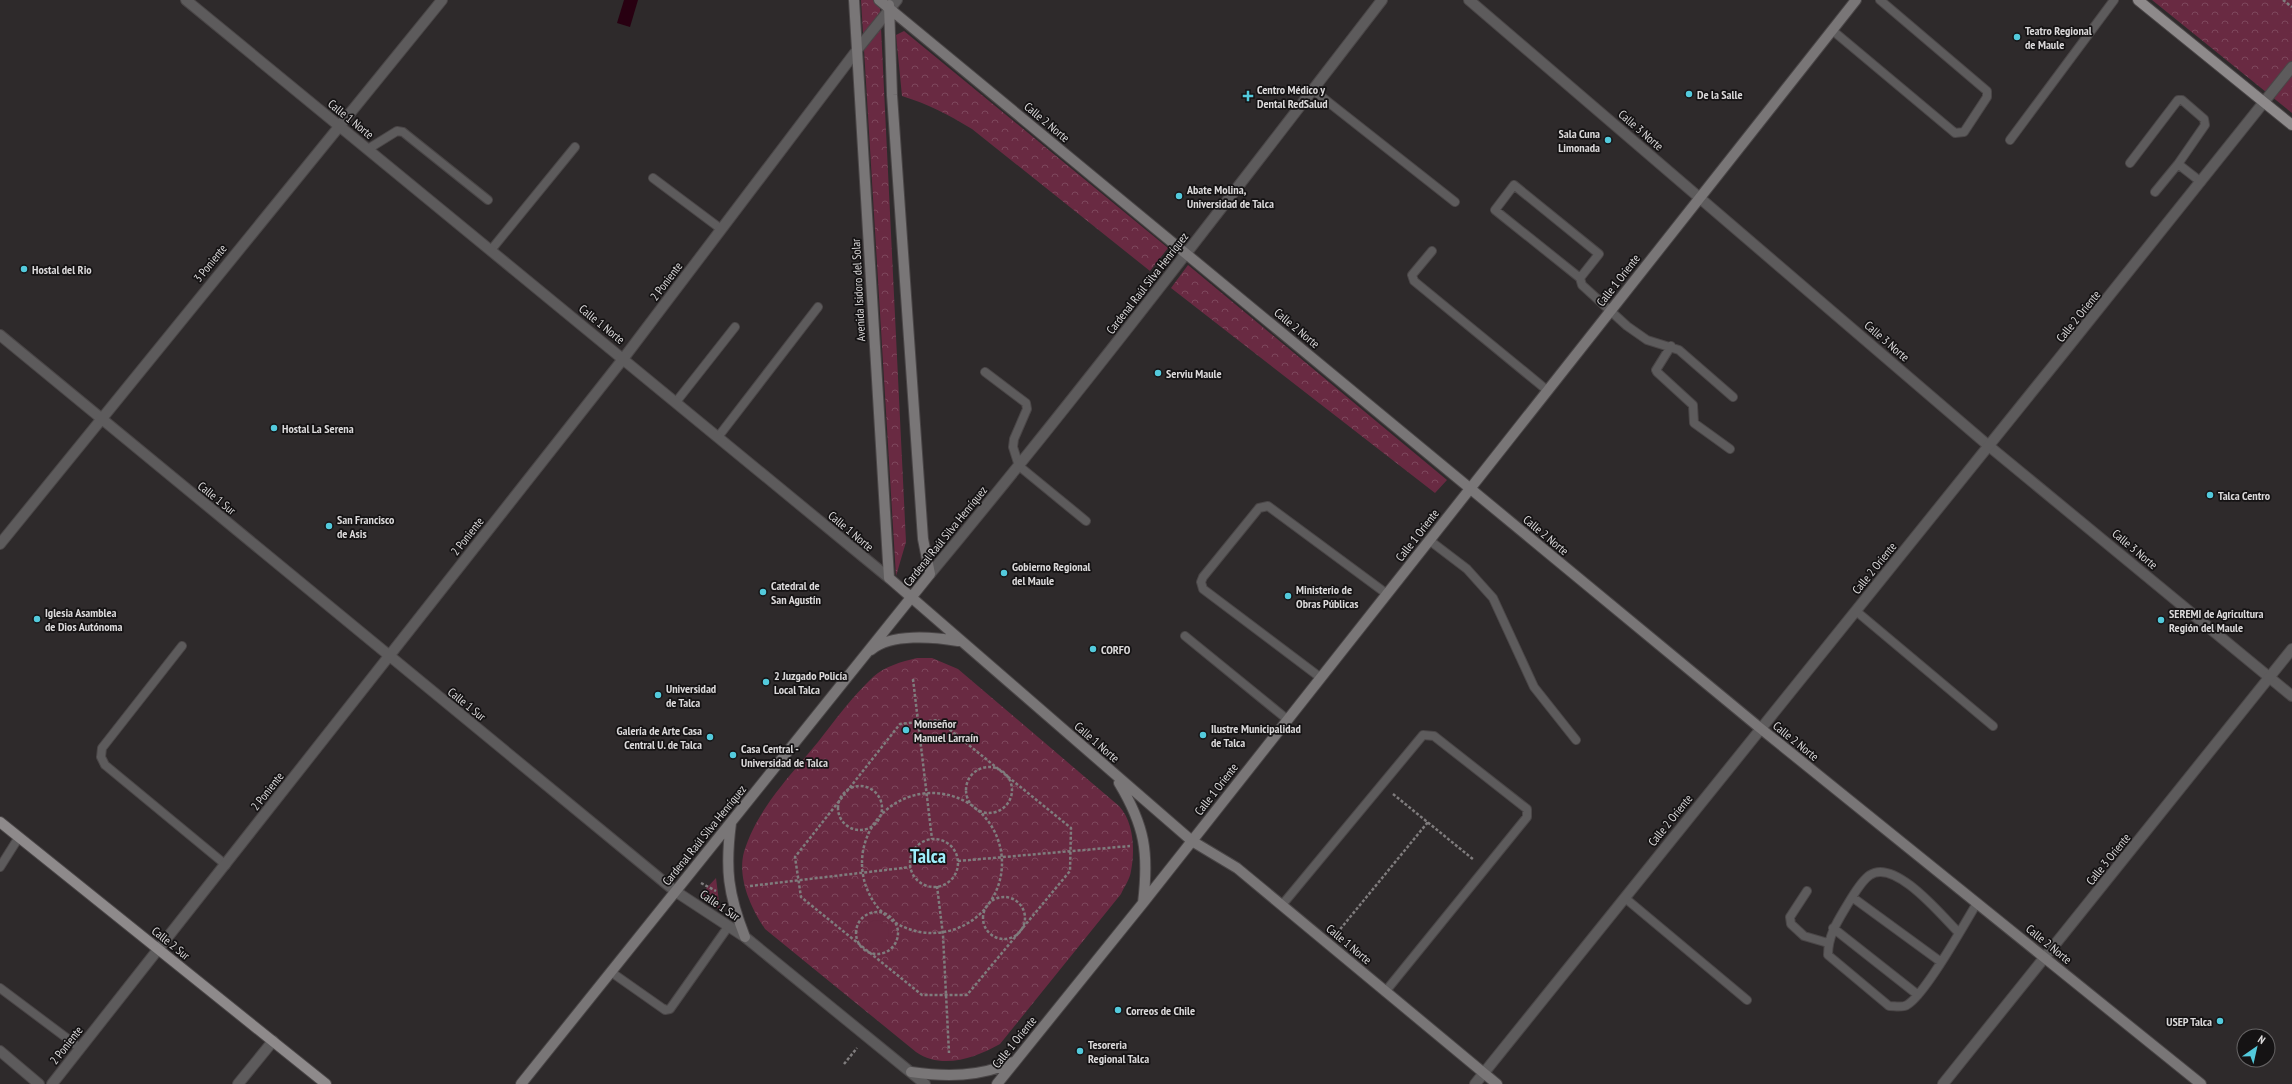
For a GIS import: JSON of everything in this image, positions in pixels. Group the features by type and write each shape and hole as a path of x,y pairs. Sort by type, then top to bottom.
{"main road":[{"name":"Avenida Isidoro del Solar","path":"854,0 889,578"},
{"name":"Calle 2 Norte","path":"879,0 889,5 1186,254 1760,728 2202,1084"},
{"name":"Calle 1 Oriente","path":"997,1084 1143,903 1856,0"},
{"path":"2138,0 2292,125"},
{"path":"889,5 892,95 923,539 930,574"},
{"name":"Cardenal Raúl Silva Henríquez","path":"521,1084 930,574"},
{"name":"Calle 1 Norte","path":"889,578 959,641 1192,841 1237,868 1497,1084"},
{"path":"864,657 875,647 909,638 931,637 959,641"},
{"path":"1114,775 1139,820 1145,844 1146,874 1143,903"},
{"name":"Calle 2 Sur","path":"0,822 326,1084"},
{"path":"731,822 728,845 730,892 745,937"},
{"path":"911,1072 944,1076 963,1075 989,1071 1015,1061"}],"street":[{"name":"Calle 1 Norte","path":"186,0 889,578"},
{"name":"3 Poniente","path":"0,544 100,419 442,0"},
{"name":"2 Poniente","path":"52,1084 623,359 857,50 889,5 897,0"},
{"name":"Cardenal Raúl Silva Henríquez","path":"930,574 1019,466 1186,254 1382,0"},
{"name":"Calle 3 Norte","path":"1469,0 1990,447 2292,696"},
{"name":"Calle 2 Oriente","path":"1475,1084 1760,728 1990,447 2292,67"},
{"name":"Calle 1 Sur","path":"0,335 100,419 675,891 745,937 867,1035 925,1084"},
{"name":"Calle 3 Oriente","path":"1943,1084 2292,649"},
{"path":"238,1084 273,1041"},
{"path":"0,1051 39,1084"}],"lane":[{"path":"1832,30 1954,133 1964,132 1988,97 1987,91 1880,0"},
{"path":"2010,140 2114,0"},
{"path":"1313,90 1455,202"},
{"path":"2130,163 2178,100 2182,100 2204,119 2205,124 2178,164 2155,192"},
{"path":"368,149 397,130 404,132 488,200"},
{"path":"491,250 575,147"},
{"path":"2178,164 2201,182"},
{"path":"653,178 721,229"},
{"path":"1580,278 1599,254 1514,185 1495,210 1580,278 1582,285 1610,311 1647,340 1671,346 1680,350 1734,397"},
{"path":"1432,251 1412,275 1414,281 1548,391"},
{"path":"718,437 818,307"},
{"path":"676,402 735,327"},
{"path":"1671,346 1656,370 1657,372 1693,405 1694,423 1730,449"},
{"path":"985,372 1026,403 1027,409 1014,439 1013,447 1019,466 1086,521"},
{"path":"1321,678 1203,589 1201,582 1203,577 1259,508 1268,506 1387,594"},
{"path":"1429,540 1467,569 1493,598 1534,687 1576,740"},
{"path":"1856,611 1993,726"},
{"path":"1185,636 1288,720"},
{"path":"182,646 102,748 101,757 105,765 226,865"},
{"path":"1282,905 1423,735 1428,734 1434,736 1527,809 1527,817 1385,992"},
{"path":"0,868 19,837"},
{"path":"1959,933 1905,880 1893,874 1881,872 1870,875 1852,897 1833,928 1828,944 1828,955 1889,1006 1907,1005 1918,995 1941,962 1959,933 1977,903"},
{"path":"1807,891 1790,917 1790,924 1804,936 1828,944"},
{"path":"1852,897 1941,962"},
{"path":"1625,898 1747,1000"},
{"path":"611,972 665,1010 670,1009 728,927"},
{"path":"1833,928 1918,995"},
{"path":"0,988 80,1048"}],"path":[{"path":"2283,0 2292,7"},
{"path":"913,679 932,839"},
{"path":"938,720 1002,772 1071,828 1070,871 967,995 922,995 801,897 795,857 900,724 938,720"},
{"path":"976,809 958,797 936,792 913,794 892,804 865,840 861,862 865,885 876,905 890,918 897,928 896,942 891,948 878,953 865,949 860,945 856,932 860,920 865,915 878,912 890,918 914,931 943,932 961,927 981,914 995,895 1002,873 1002,849 993,827 976,809 968,798 967,791 970,777 975,772 989,767 1002,772 1011,784 1012,791 1006,805 993,812 985,812 976,809"},
{"path":"1381,785 1485,868"},
{"path":"852,787 866,787 872,790 877,795 882,808 878,821 865,829 858,830 844,824 838,810 842,796 852,787"},
{"path":"1330,944 1428,822"},
{"path":"932,839 944,841 950,845 955,852 958,861 955,874 946,883 937,886 927,886 920,882 914,876 911,867 912,854 915,848 922,842 932,839"},
{"path":"958,861 1145,844"},
{"path":"750,886 911,867"},
{"path":"688,876 718,893"},
{"path":"937,886 943,932 949,1053"},
{"path":"1005,896 1018,901 1022,906 1026,919 1021,931 1008,939 1001,939 988,932 982,918 988,905 998,897 1005,896"},
{"path":"844,1064 867,1035"}],"green space":[{"path":"861,0 880,0 906,542 896,576"},
{"path":"2152,0 2292,0 2292,113"},
{"path":"904,31 1168,248 1150,271 972,129 938,110 902,96 896,35"},
{"path":"1188,265 1447,480 1435,493 1171,288"},
{"path":"917,658 932,658 958,669 1119,806 1128,820 1133,846 1130,874 1121,894 1000,1044 980,1054 958,1060 947,1061 926,1057 916,1052 765,929 750,902 742,872 744,852 757,821 775,794 844,709 858,692 878,673 894,665"},
{"path":"716,878 720,910 700,895"},
{"path":"877,920 885,924 889,932 885,940 877,944 869,940 865,932 869,924"}],"shaded area":[{"path":"624,0 638,0 630,27 617,23"}],"place":[{"name":"Teatro Regional de Maule","path":"2017,37"},
{"name":"De la Salle","path":"1689,94"},
{"name":"Centro Médico y Dental RedSalud","path":"1248,96"},
{"name":"Sala Cuna Limonada","path":"1608,140"},
{"name":"Abate Molina, Universidad de Talca","path":"1179,196"},
{"name":"Hostal del Rio","path":"24,269"},
{"name":"Serviu Maule","path":"1158,373"},
{"name":"Hostal La Serena","path":"274,428"},
{"name":"Talca Centro","path":"2210,495"},
{"name":"San Francisco de Asis","path":"329,526"},
{"name":"Gobierno Regional del Maule","path":"1004,573"},
{"name":"Catedral de San Agustín","path":"763,592"},
{"name":"Ministerio de Obras Públicas","path":"1288,596"},
{"name":"Iglesia Asamblea de Dios Autónoma","path":"37,619"},
{"name":"SEREMI de Agricultura Región del Maule","path":"2161,620"},
{"name":"CORFO","path":"1093,649"},
{"name":"2 Juzgado Policía Local Talca","path":"766,682"},
{"name":"Universidad de Talca","path":"658,695"},
{"name":"Monseñor Manuel Larraín","path":"906,730"},
{"name":"Ilustre Municipalidad de Talca","path":"1203,735"},
{"name":"Galería de Arte Casa Central U. de Talca","path":"710,737"},
{"name":"Casa Central - Universidad de Talca","path":"733,755"},
{"name":"Correos de Chile","path":"1118,1010"},
{"name":"USEP Talca","path":"2220,1021"},
{"name":"Tesoreria Regional Talca","path":"1080,1051"}],"district":[{"name":"Talca","path":"928,856"}]}
